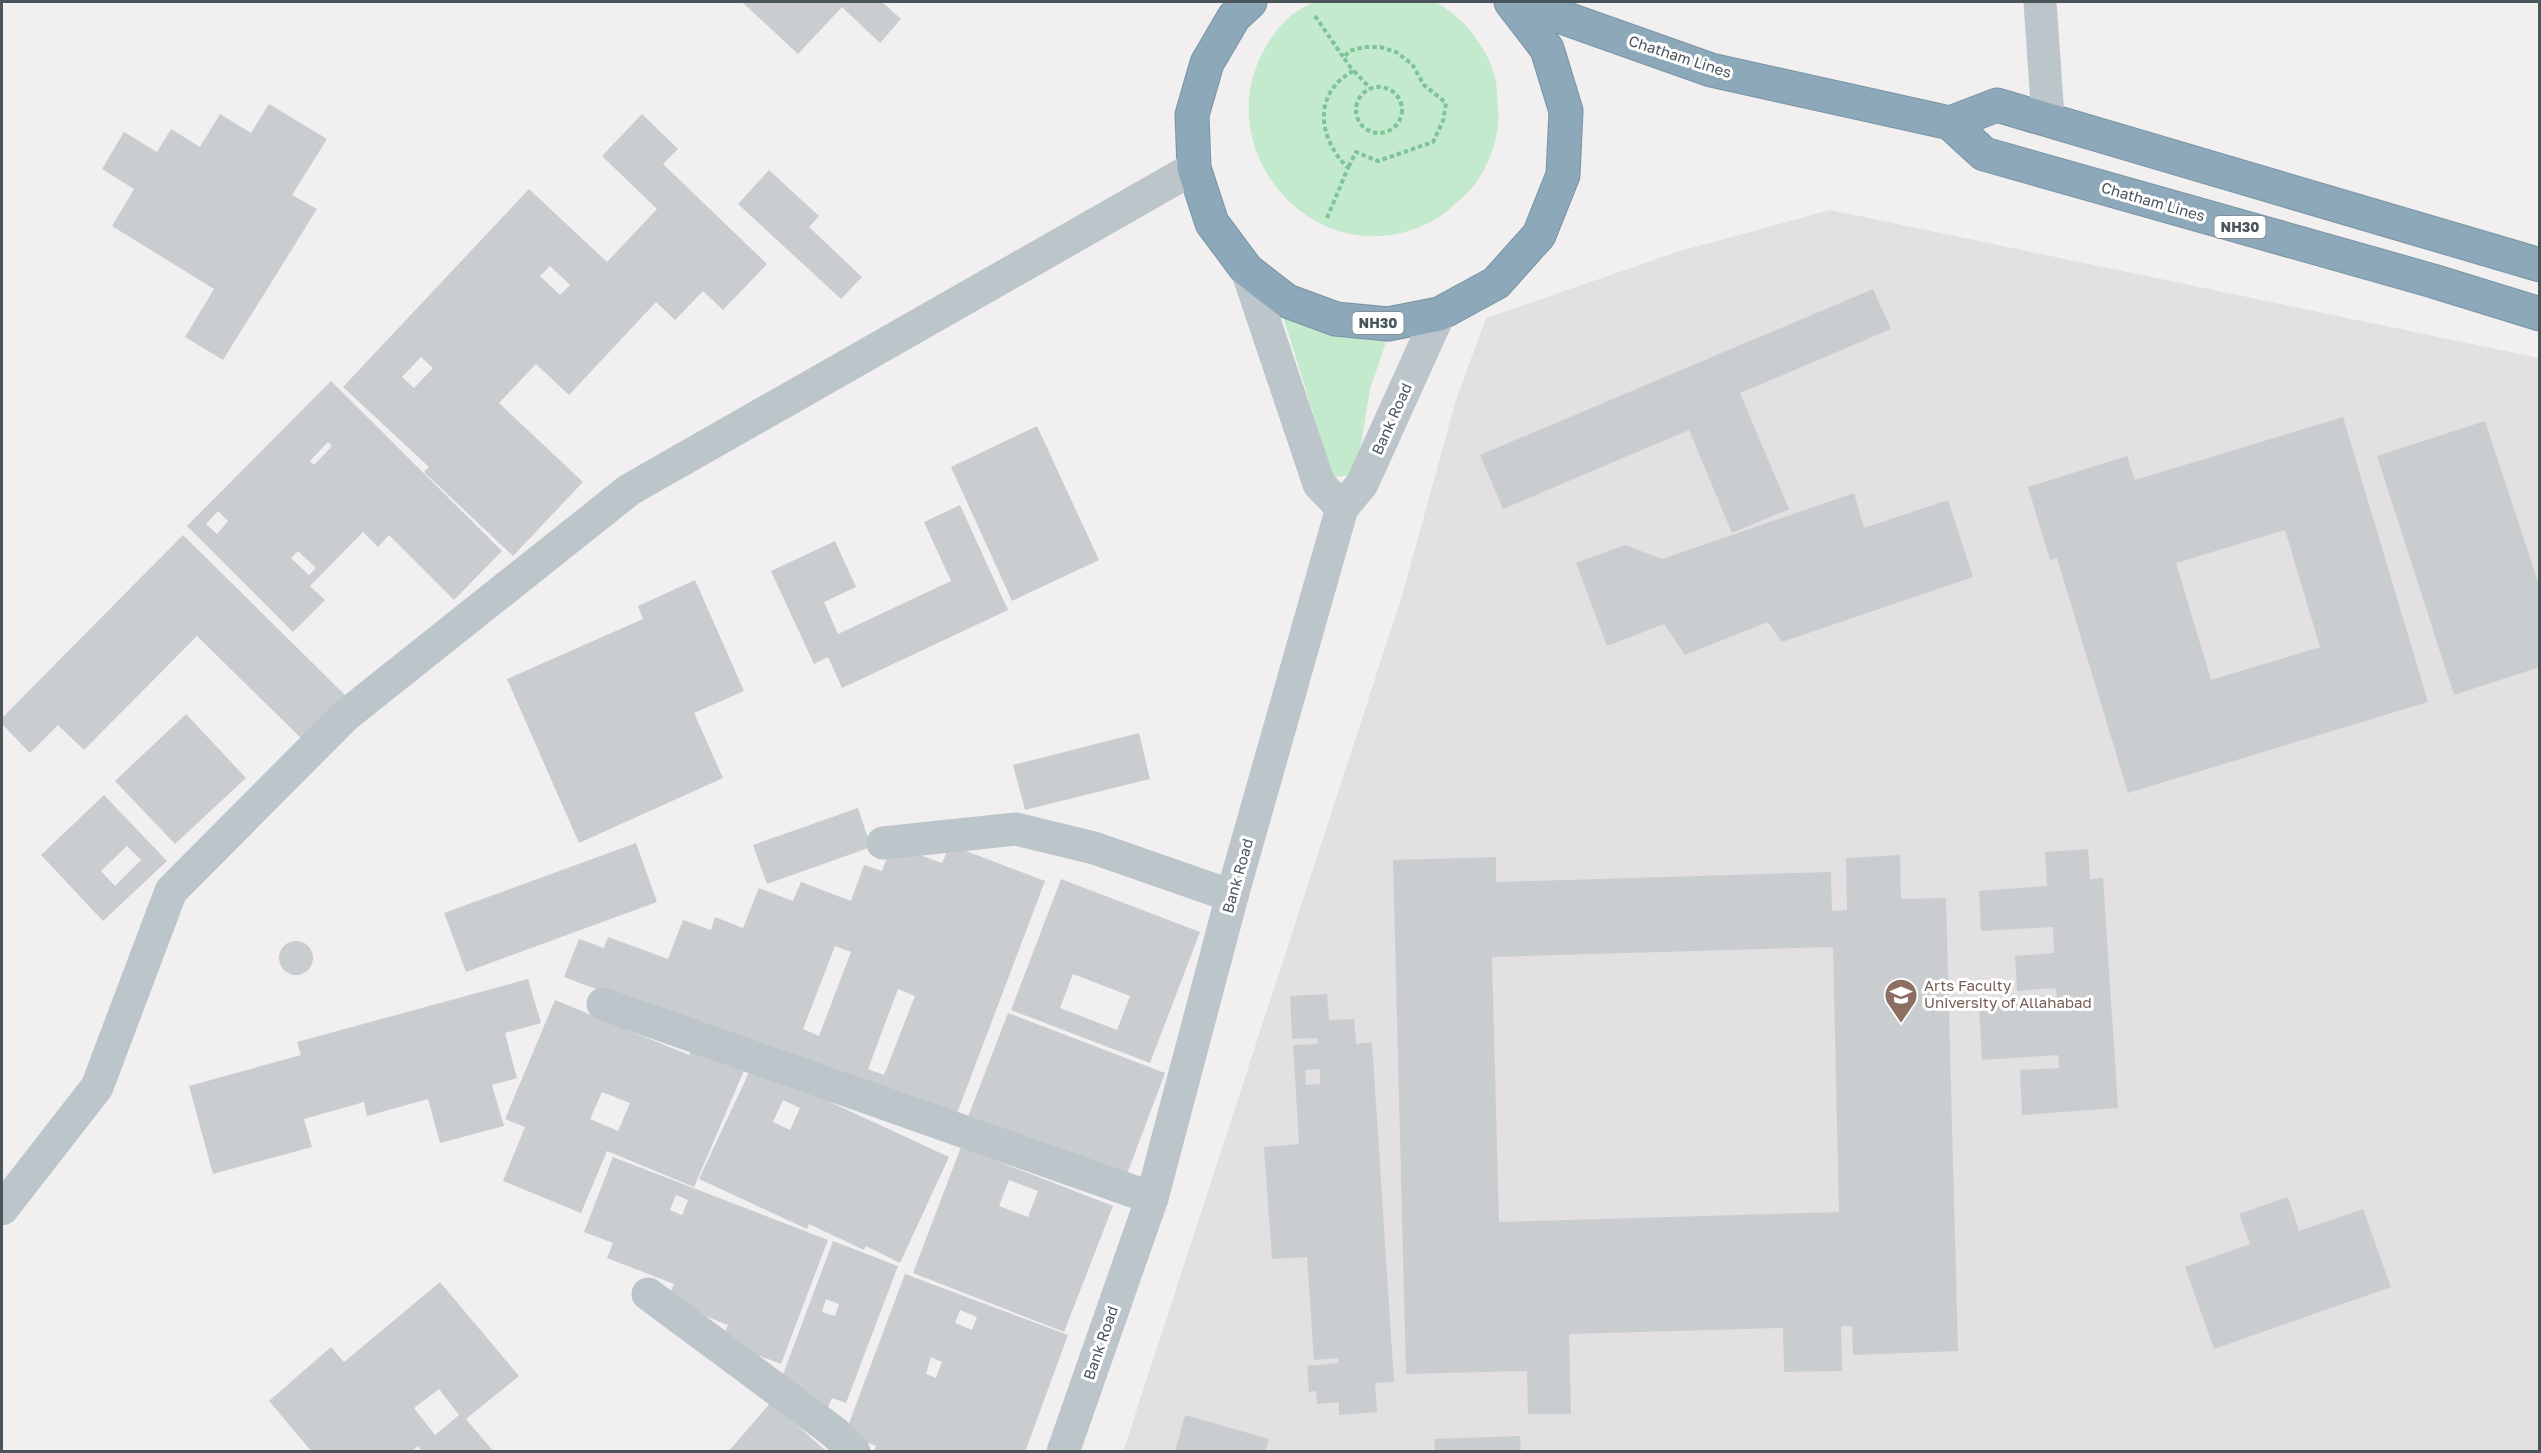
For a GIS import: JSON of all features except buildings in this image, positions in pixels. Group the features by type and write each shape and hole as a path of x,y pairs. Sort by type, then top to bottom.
{"highway":[{"name":"NH30","path":"1235,6 1207,63 1192,115 1194,168 1212,223 1246,270 1287,301 1336,319 1388,324 1439,314 1496,283 1539,235 1563,175 1566,111 1547,49 1511,2"},
{"name":"Chatham Lines","path":"1519,2 1711,70 1950,123 1984,154 2433,281 2540,314"},
{"path":"1950,123 1996,105 2048,118 2538,261"}],"street":[{"path":"2040,2 2048,118"},
{"path":"2,1209 98,1087 171,891 345,716 629,490 1194,168"},
{"path":"1246,270 1319,484 1342,508"},
{"name":"Bank Road","path":"1063,1452 1152,1198 1232,896 1342,508 1362,484 1439,314"},
{"path":"883,843 1016,829 1094,848 1232,896"},
{"path":"603,1004 1152,1198"},
{"path":"648,1294 834,1432 854,1452"}],"path":[{"path":"1315,16 1353,71"},
{"path":"1327,218 1356,152 1378,161 1433,142 1443,121 1446,103 1424,85 1412,64 1396,52 1380,47 1364,47 1349,51 1344,58 1370,88"},
{"path":"1348,168 1326,138 1324,116 1327,95 1353,71"},
{"path":"1378,86 1392,90 1398,96 1401,119 1392,131 1384,134 1363,127 1356,114 1358,98 1370,88 1378,86"}],"shaded area":[{"name":"Arts Faculty University of Allahabad","path":"1830,210 2539,358 2539,1451 1123,1452 1402,596 1456,400 1486,318 1680,251"}],"green space":[{"path":"1313,2 1434,2 1454,14 1485,52 1494,73 1496,85 1499,117 1495,143 1478,180 1461,199 1436,219 1389,235 1345,233 1306,215 1275,186 1255,148 1249,105 1258,61 1287,19"},
{"path":"1282,313 1388,336 1370,389 1356,475 1333,477"}],"place":[{"name":"Arts Faculty University of Allahabad","path":"1901,1024"}]}
